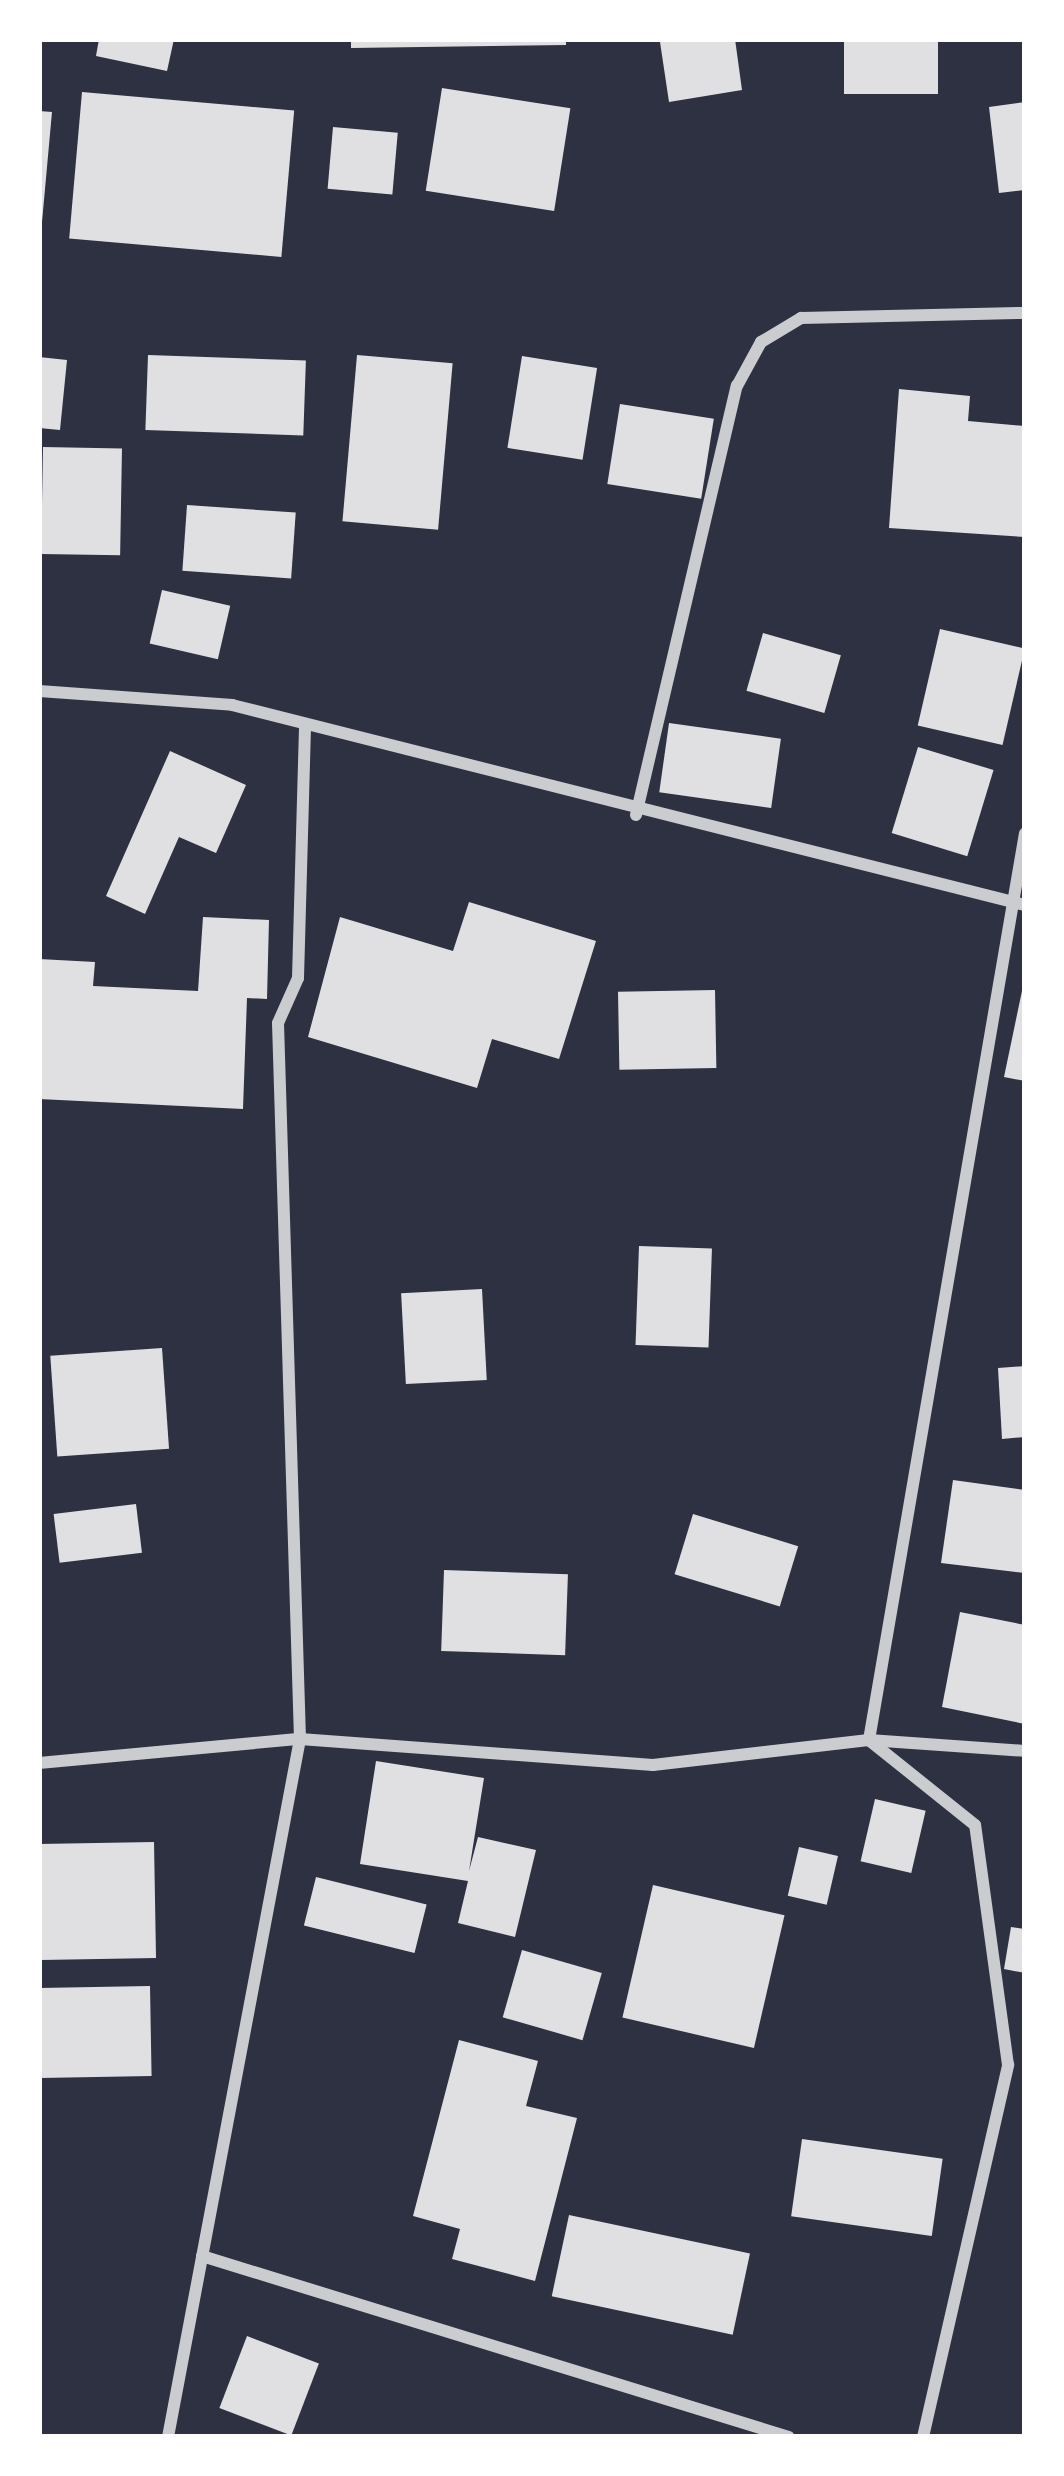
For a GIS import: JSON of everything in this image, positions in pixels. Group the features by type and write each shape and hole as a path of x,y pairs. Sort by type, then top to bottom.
{"street":[{"path":"636,815 736,386 761,342 801,318 1025,313"},
{"path":"39,692 232,705 305,729 636,815 1025,905"},
{"path":"168,2437 300,1739 278,1023 298,978 305,729"},
{"path":"869,1740 1006,898 1025,833"},
{"path":"39,1763 300,1739 653,1765 869,1740 1025,1751"},
{"path":"869,1740 975,1825 1008,2065 922,2437"},
{"path":"202,2256 789,2437"}],"building":[{"path":"99,39 174,39 167,71 96,56"},
{"path":"351,39 566,39 566,45 351,48"},
{"path":"735,39 742,90 669,102 660,42"},
{"path":"844,39 938,39 938,94 844,94"},
{"path":"442,88 570,108 554,211 426,191"},
{"path":"82,92 294,111 281,257 69,238"},
{"path":"1025,102 1025,190 999,193 989,107"},
{"path":"39,111 52,112 42,222 39,222"},
{"path":"333,127 398,133 392,194 328,189"},
{"path":"148,355 306,361 303,435 145,430"},
{"path":"357,355 453,363 438,530 342,521"},
{"path":"522,356 597,368 583,460 507,448"},
{"path":"39,357 67,360 60,430 39,428"},
{"path":"899,389 970,396 968,421 1025,426 1025,537 889,528"},
{"path":"620,404 714,419 701,499 607,484"},
{"path":"43,447 122,448 120,555 41,554"},
{"path":"187,505 296,513 291,578 182,571"},
{"path":"162,590 230,606 218,659 150,644"},
{"path":"940,629 1025,649 1003,745 918,725"},
{"path":"763,633 841,655 824,713 746,691"},
{"path":"669,723 781,739 771,808 659,792"},
{"path":"918,747 994,770 967,856 892,833"},
{"path":"170,751 246,785 216,853 179,837 145,914 106,896"},
{"path":"469,902 596,941 559,1059 492,1039 477,1088 308,1037 340,917 453,951"},
{"path":"203,917 269,920 267,999 247,998 243,1109 39,1099 39,959 95,962 93,986 198,991"},
{"path":"1025,986 1025,1081 1004,1077"},
{"path":"715,990 716,1068 619,1070 618,992"},
{"path":"639,1246 712,1249 709,1347 636,1345"},
{"path":"482,1289 487,1380 406,1384 401,1293"},
{"path":"162,1348 169,1449 57,1457 50,1356"},
{"path":"1025,1366 1025,1437 1002,1439 998,1368"},
{"path":"953,1480 1025,1490 1025,1573 941,1563"},
{"path":"136,1504 142,1553 60,1563 54,1514"},
{"path":"693,1514 798,1546 780,1606 675,1574"},
{"path":"444,1570 568,1574 565,1655 441,1651"},
{"path":"960,1612 1025,1625 1025,1724 942,1707"},
{"path":"376,1761 484,1778 469,1871 478,1837 536,1850 515,1937 458,1923 468,1881 360,1864"},
{"path":"875,1799 926,1811 911,1873 861,1861"},
{"path":"154,1842 156,1958 41,1960 39,1844"},
{"path":"799,1847 838,1856 827,1905 788,1896"},
{"path":"316,1877 427,1905 415,1953 304,1926"},
{"path":"653,1885 785,1915 754,2048 622,2018"},
{"path":"1011,1927 1025,1929 1025,1973 1004,1969"},
{"path":"522,1950 602,1973 582,2040 503,2017"},
{"path":"150,1986 152,2076 41,2078 39,1988"},
{"path":"459,2040 538,2061 526,2106 577,2118 535,2281 452,2259 460,2229 413,2216"},
{"path":"802,2139 943,2159 932,2236 791,2216"},
{"path":"569,2215 750,2253 733,2335 552,2296"},
{"path":"247,2336 319,2364 291,2435 219,2408"}]}
